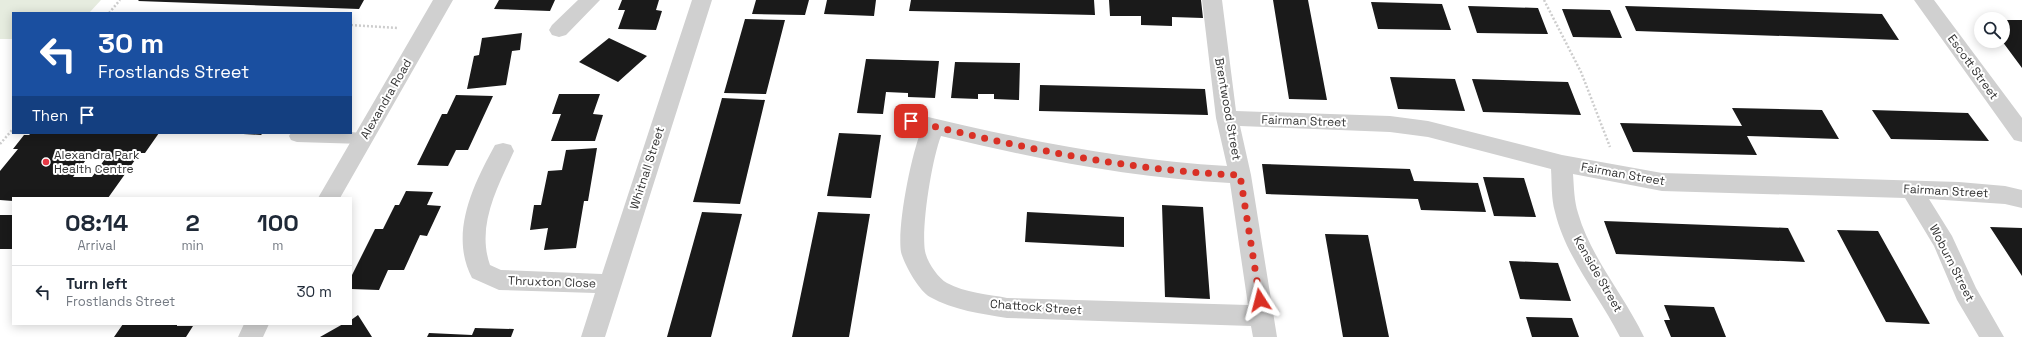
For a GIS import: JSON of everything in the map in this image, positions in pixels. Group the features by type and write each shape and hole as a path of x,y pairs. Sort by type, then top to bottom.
{"street":[{"name":"Alexandra Road","path":"330,197 443,0"},
{"path":"558,30 590,0"},
{"name":"Whitnall Street","path":"593,337 702,0"},
{"name":"Brentwood Street","path":"1212,0 1214,32 1227,118 1240,175 1264,327"},
{"name":"Escott Street","path":"1924,0 2022,134"},
{"name":"Fairman Street","path":"1227,118 1390,124 1428,129 1562,163 1622,176 1662,182 1911,189 2005,195 2022,199"},
{"path":"911,121 1068,156 1203,173 1240,175"},
{"name":"Chattock Street","path":"934,126 925,149 913,224 913,252 923,274 938,290 968,301 1007,308 1264,327"},
{"name":"Thruxton Close","path":"503,151 475,220 472,238 474,259 480,272 499,280 610,284"},
{"name":"Kenside Street","path":"1562,163 1564,201 1568,218 1580,247 1625,322 1632,337"},
{"name":"Woburn Street","path":"1911,189 1944,243 1966,293 1992,337"},
{"path":"250,337 256,325"}],"lane":[{"path":"297,136 363,138"}],"path":[{"path":"110,12 120,0"},
{"path":"1544,0 1581,72 1622,176"},
{"path":"352,25 426,30"},
{"path":"0,144 12,130"}],"shaded area":[{"path":"0,0 101,0 90,12 12,12 12,39 0,39"}],"building":[{"path":"364,0 359,9 138,1"},
{"path":"499,0 555,0 550,11 494,9"},
{"path":"622,0 659,0 656,10 662,11 656,30 618,29 625,10 618,10"},
{"path":"756,0 809,0 805,15 752,14"},
{"path":"827,0 876,0 874,16 824,14"},
{"path":"911,0 1094,0 1095,15 909,11"},
{"path":"1109,0 1201,0 1203,18 1172,17 1172,26 1141,25 1141,16 1110,16"},
{"path":"1273,0 1308,0 1327,100 1289,99"},
{"path":"1371,2 1442,4 1451,30 1378,29"},
{"path":"1468,6 1538,8 1548,34 1477,33"},
{"path":"1625,6 1882,14 1899,40 1636,31"},
{"path":"1562,9 1610,10 1622,38 1573,37"},
{"path":"745,19 785,20 766,94 724,93"},
{"path":"2010,20 2022,20 2022,68 2007,48 2010,48"},
{"path":"522,33 520,50 512,51 506,85 467,89 474,56 479,55 482,38"},
{"path":"609,38 647,56 618,82 579,62"},
{"path":"866,59 939,61 935,98 908,97 908,93 886,92 883,114 857,113"},
{"path":"955,62 1020,63 1019,100 994,99 994,94 978,94 978,99 951,98"},
{"path":"1390,77 1455,79 1465,111 1398,109"},
{"path":"1472,79 1568,82 1581,115 1483,112"},
{"path":"1040,85 1205,89 1208,115 1039,111"},
{"path":"559,94 600,94 593,114 603,115 595,141 551,141 561,114 552,114"},
{"path":"456,95 493,96 468,150 456,150 448,166 417,165 442,114 447,114"},
{"path":"722,98 765,100 740,204 693,202"},
{"path":"1732,108 1822,110 1839,139 1747,136 1757,155 1633,152 1620,123 1742,126"},
{"path":"1872,110 1968,113 1989,141 1891,139"},
{"path":"839,133 881,135 871,198 827,196"},
{"name":"Alexandra Park Health Centre","path":"158,134 145,153 140,153 109,197 12,197 12,201 0,200 0,171 18,149 13,149 24,135","holes":["92,152 110,152 92,177 73,177"]},
{"path":"597,148 588,201 584,201 576,248 544,250 548,228 530,230 534,205 541,205 548,171 562,170 566,150"},
{"path":"1262,164 1410,169 1414,181 1478,183 1486,212 1421,210 1418,199 1266,194"},
{"path":"1483,177 1524,178 1536,217 1494,216"},
{"path":"406,191 433,192 427,205 441,206 427,236 420,235 404,270 388,270 379,290 352,289 352,275 375,229 383,229 395,205 399,205"},
{"path":"1162,205 1203,207 1210,299 1165,297"},
{"path":"702,212 742,214 711,337 667,337"},
{"path":"818,212 870,214 849,337 792,337"},
{"path":"1027,212 1124,217 1124,247 1025,242"},
{"path":"0,215 12,215 12,249 0,249"},
{"path":"1604,221 1788,228 1805,262 1616,254"},
{"path":"1990,227 2022,228 2022,276 2009,256"},
{"path":"1837,230 1878,231 1930,324 1886,322"},
{"path":"1325,234 1368,235 1389,337 1343,337"},
{"path":"1509,261 1558,263 1571,301 1520,299"},
{"path":"1664,305 1714,307 1726,337 1671,337 1664,320 1670,320"},
{"path":"358,315 372,337 320,337 341,325 352,325 352,319"},
{"path":"1526,317 1572,318 1579,337 1532,337"},
{"path":"122,325 193,326 186,337 114,337"},
{"path":"475,328 514,329 511,337 427,337 429,333 472,335"}],"place":[{"name":"Alexandra Park Health Centre","path":"46,162"}],"route":[{"path":"911,121 1068,156 1211,174 1240,175 1260,300"}]}
